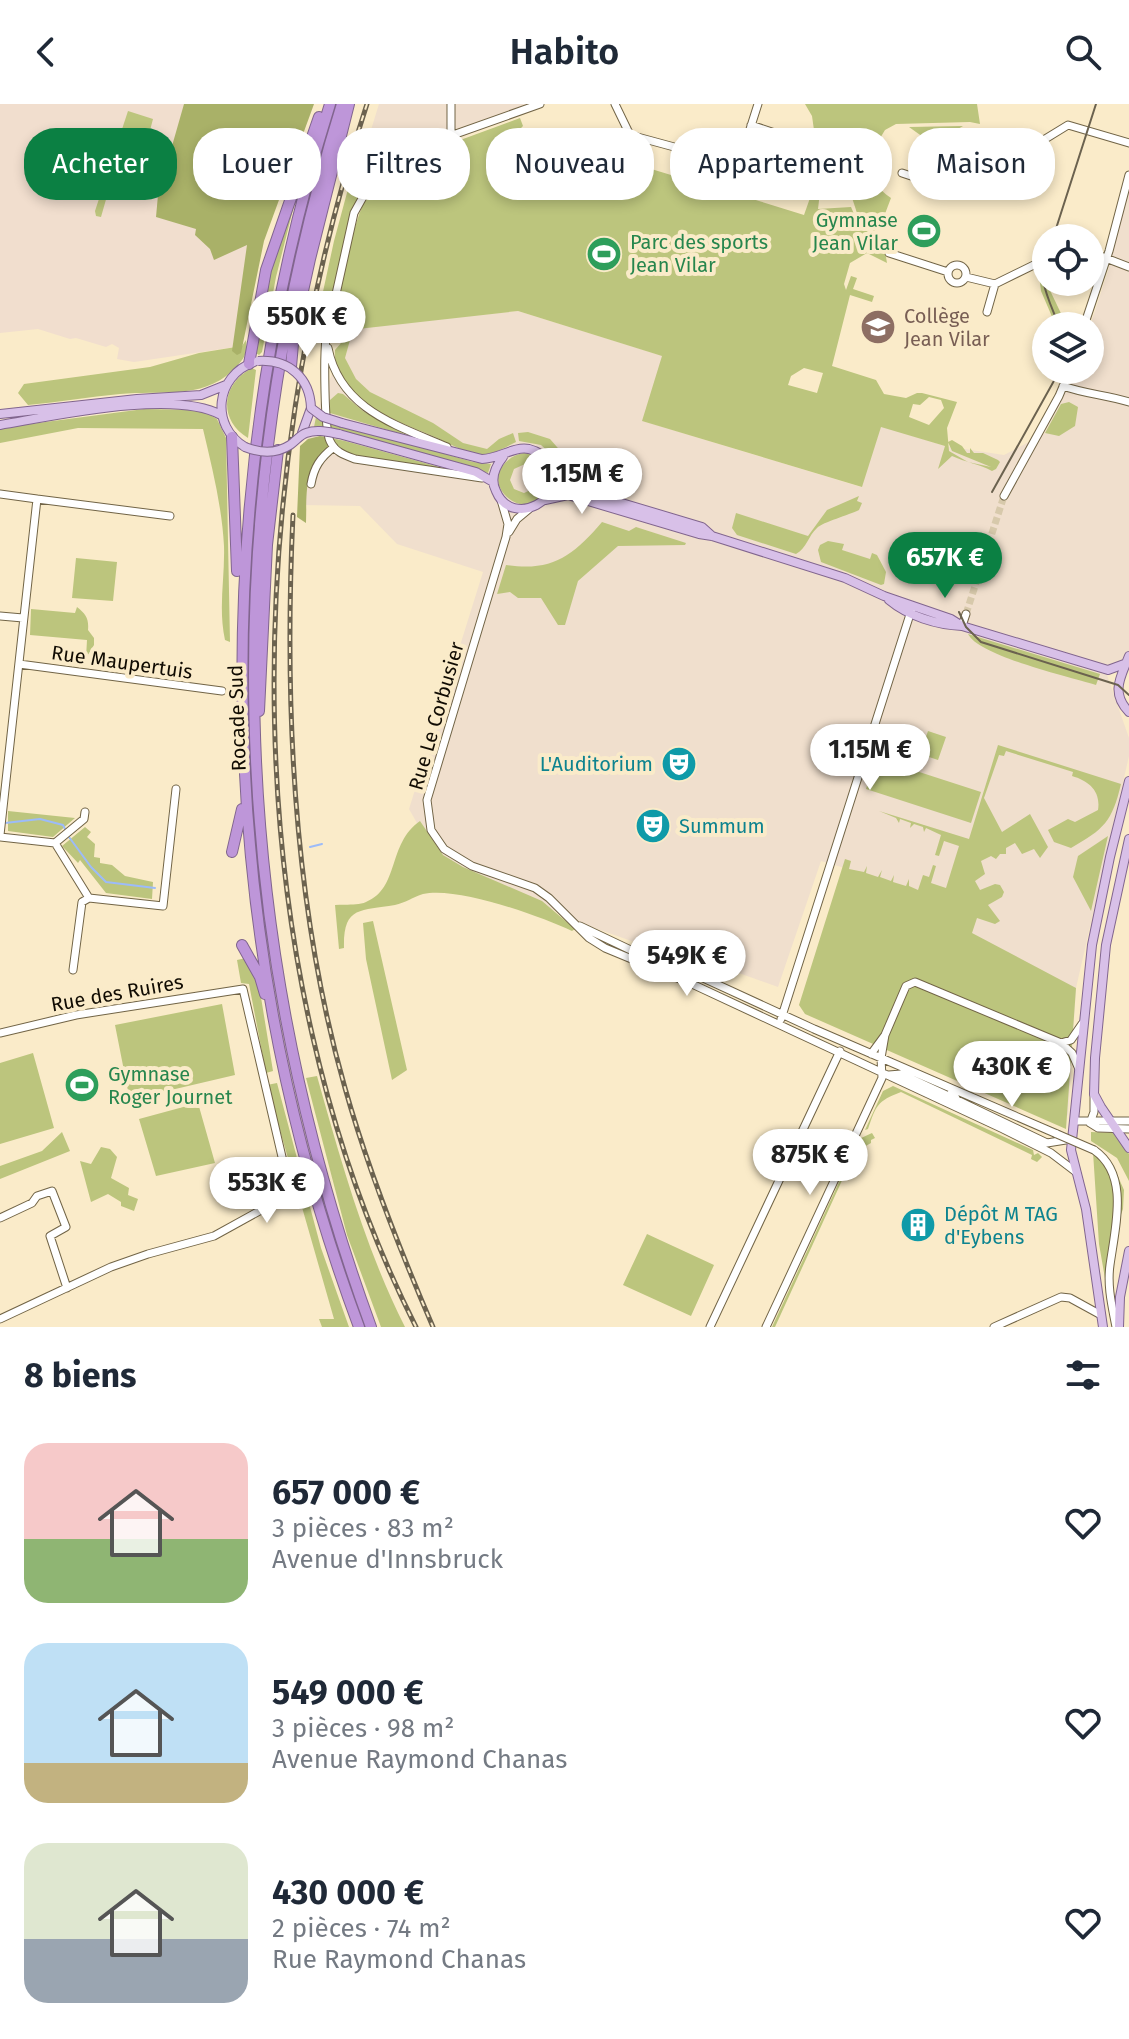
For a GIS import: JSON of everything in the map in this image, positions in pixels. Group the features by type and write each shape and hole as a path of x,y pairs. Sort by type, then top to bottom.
{"highway":[{"path":"254,362 266,270 323,104"},
{"name":"Rocade Sud","path":"330,104 292,239 261,398 248,509 241,665 245,787 259,921 289,1087 318,1203 359,1327"},
{"name":"Rocade Sud","path":"342,104 300,255 267,441 253,607 253,698 257,789 267,890 293,1050 313,1141 349,1263 374,1327"},
{"path":"291,367 293,343 320,218 349,104"},
{"path":"232,437 241,665"},
{"path":"257,789 265,578 271,493 278,450"},
{"path":"232,852 240,826 245,787"},
{"path":"242,945 260,977 289,1087"}],"main road":[{"path":"254,362 277,362 291,367 308,390 311,408 302,433 294,442 278,450 261,452 245,447 232,437 221,415 221,398 226,385 235,373 254,362"},
{"path":"0,414 201,395 226,385"},
{"path":"0,425 74,413 164,405 202,407 221,415"},
{"path":"311,408 323,417 342,423 471,457 487,460 503,457"},
{"path":"302,433 321,431 339,434 476,472 491,480 501,500 511,507 529,509 545,500 568,495 845,578 949,625 962,626 1108,670 1128,659"},
{"path":"491,480 503,457 514,450 533,450 544,456 553,473 568,487 702,527 712,536"},
{"path":"545,500 553,487 553,473"},
{"path":"1118,693 1118,679 1128,659"},
{"path":"1108,670 1129,712"},
{"path":"1103,1327 1086,1209 1073,1163 1072,1139 1098,913 1129,781"},
{"path":"1129,839 1101,983 1094,1094 1129,1148"},
{"path":"1118,1327 1129,1251"}],"street":[{"path":"451,104 451,128"},
{"path":"470,129 540,104"},
{"path":"615,104 630,135 670,146"},
{"path":"750,128 758,104"},
{"path":"751,125 760,128"},
{"path":"902,173 932,183 974,163 1003,165 1068,125 1129,143"},
{"path":"1089,312 1107,259 1129,175"},
{"path":"360,200 354,213 324,354 327,431 334,447 342,455 355,459 491,480"},
{"path":"889,253 948,272"},
{"path":"1104,258 1129,267"},
{"path":"960,265 966,271 966,277 960,284 954,283 949,279 948,272 953,266 960,265"},
{"path":"966,277 995,284 1032,266"},
{"path":"987,312 995,284"},
{"path":"326,339 345,389 369,412 471,457"},
{"path":"1004,496 1063,386 1129,402"},
{"path":"327,395 333,389 345,389"},
{"path":"311,484 314,470 322,457 334,447"},
{"path":"0,494 170,516"},
{"path":"37,499 1,834 55,843 84,819 85,812"},
{"name":"Rue Le Corbusier","path":"501,500 508,524 506,537 429,786 427,815 436,840 456,859 535,888 572,921"},
{"name":"Rue Le Corbusier","path":"506,537 517,519 529,509"},
{"path":"778,1025 911,610"},
{"path":"962,626 966,614"},
{"path":"0,616 23,618"},
{"name":"Rue Maupertuis","path":"19,664 222,691"},
{"path":"73,970 82,902 89,898 163,906 176,789"},
{"path":"55,843 89,898"},
{"path":"1118,884 1129,887"},
{"path":"572,921 597,943 692,984 1051,1153 1077,1172"},
{"path":"572,921 637,953 677,966 782,1015 1094,1150 1114,1163 1126,1192 1125,1208 1110,1266 1109,1287 1118,1327"},
{"path":"884,1075 881,1058 885,1035 906,986 915,982 1061,1043 1072,1053 1079,1071"},
{"name":"Rue des Ruires","path":"0,1033 76,1015 240,988 246,992 269,1108 289,1183 288,1192 214,1236 111,1267 67,1288"},
{"path":"1061,1043 1071,1040 1084,1020"},
{"path":"871,1054 885,1035"},
{"path":"710,1327 844,1042"},
{"path":"839,1053 852,1054 874,1063 881,1058"},
{"path":"766,1327 889,1069 900,1068 947,1085 957,1100"},
{"path":"884,1075 901,1074 1047,1143 1072,1139"},
{"path":"1090,1123 1094,1112 1094,1094"},
{"path":"1075,1121 1129,1121"},
{"path":"1090,1123 1098,1128 1129,1129"},
{"path":"1051,1153 1072,1139"},
{"path":"0,1218 32,1203 37,1196 52,1191 66,1227 50,1236 67,1288 0,1319"},
{"path":"994,1327 1061,1297 1070,1298 1101,1315"}],"shaded area":[{"path":"0,104 314,104 305,128 193,128 193,200 278,200 262,243 242,346 134,362 117,359 119,348 112,344 106,347 38,329 0,333"},
{"path":"379,104 529,104 459,128 372,128"},
{"path":"1129,185 1129,657 1108,667 919,607 843,571 842,574 902,613 1107,675 1129,738 1129,756 1076,988 1068,1116 848,869 821,861 778,987 643,939 640,944 589,926 437,858 409,809 483,572 397,544 360,506 303,505 306,439 350,329 518,311 663,356 643,421 861,487 881,426 945,446 1004,455 1044,434 1070,384 1104,384 1104,312 1095,312 1100,296 1104,296"}],"green space":[{"path":"184,104 314,104 305,128 193,128 193,200 279,200 264,241 241,353 237,355 232,351 247,245 214,260 210,249 195,235 196,229 156,217 158,200 177,200 177,128"},
{"path":"805,104 977,104 980,124 814,128 812,116"},
{"path":"128,111 153,119 151,128 122,128"},
{"name":"Parc des sports Jean Vilar","path":"520,118 521,128 493,128"},
{"path":"963,126 960,128 909,127"},
{"name":"Parc des sports Jean Vilar","path":"486,131 486,200 654,200 654,170 670,175 670,200 756,200 804,215 809,200 819,200 818,209 851,207 860,228 883,239 887,263 867,253 850,263 844,284 846,290 851,276 857,278 853,289 874,296 872,302 850,295 832,366 876,380 884,394 906,398 922,393 957,402 947,428 948,442 952,440 967,453 970,453 970,448 974,453 983,453 1000,462 992,471 969,462 991,467 952,451 948,443 949,451 968,462 952,456 938,469 945,446 881,427 862,487 642,421 662,356 518,311 331,332 366,200 470,200 470,136","holes":["804,368 823,373 817,393 788,385 791,376","929,397 941,400 944,408 929,425 909,417 913,404 920,405"]},
{"path":"99,200 106,200 101,217 96,216"},
{"path":"295,200 259,355 256,353 259,329 280,240"},
{"path":"345,200 359,200 352,214 324,333 314,333"},
{"path":"853,200 890,200 880,227 874,231 862,225"},
{"path":"1043,296 1053,296 1060,312 1050,312"},
{"path":"246,340 244,357 232,371 220,380 193,390 120,394 28,405 18,393 24,384 150,367 199,353 242,346"},
{"path":"350,340 345,358 356,379 370,392 433,423 463,443 487,449 513,433 516,442 490,453 469,452 386,416 355,395 344,382 337,367 335,350 341,343"},
{"path":"252,368 256,370 248,438 232,422 227,402 234,383"},
{"path":"338,393 408,436 330,413 330,400"},
{"path":"1069,402 1078,407 1075,426 1059,436 1045,433 1061,404"},
{"path":"144,409 202,410 217,419 226,438 230,642 225,640 222,616 224,546 221,517 203,429 78,428 0,443 0,428"},
{"path":"316,417 473,462 491,464 488,473 337,430 314,427"},
{"path":"528,432 550,439 564,455 556,459 541,445 519,441 518,433"},
{"path":"326,437 329,447 311,472 306,523 297,517 300,446 308,439"},
{"path":"331,438 450,470 356,457 344,453"},
{"path":"524,453 540,458 548,467 546,490 528,504 516,503 504,494 498,480 501,468","holes":["525,464 533,468 538,476 535,488 524,493 514,489 510,480 514,469"]},
{"path":"859,496 857,501 862,503 859,510 820,526 796,554 737,535 732,528 736,513 808,536 827,510"},
{"path":"602,522 629,531 636,527 686,543 618,546 578,581 565,625 558,625 541,598 518,598 510,592 497,594 506,565 536,566 560,559 581,544"},
{"path":"828,541 844,544 842,550 870,559 872,553 877,555 886,572 884,584 821,562 818,550"},
{"path":"76,558 117,562 113,601 72,598"},
{"path":"77,607 86,617 88,630 94,638 94,645 86,658 87,640 30,635 31,609 75,613"},
{"path":"968,634 1100,674 1096,685 1047,671 1006,658 976,642"},
{"path":"928,731 946,737 938,760 920,754"},
{"path":"998,745 1121,784 1105,823 1071,848 1054,842 1048,830 1068,819 1075,822 1098,810 1096,792 1084,781 1072,776 1073,772 1006,751 1004,756 999,755 984,798 1002,832 1030,814 1048,847 1040,858 1034,849 1022,854 1015,843 1006,848 1006,854 981,861 985,874 975,881 980,890 995,884 1000,885 1004,892 1002,897 988,905 1000,921 995,924 977,918 972,933 1076,988 1066,1129 805,1014 799,1005 845,859 851,861 849,869 864,872 867,866 866,873 878,877 882,870 880,877 891,881 894,875 893,882 906,886 909,879 909,886 918,890 923,875 929,877 933,865 936,866 931,883 946,888 959,846 944,841 939,856 935,855 941,835 926,828 924,832 923,827 914,824 910,828 911,823 900,819 899,823 896,818 879,811 969,839"},
{"path":"876,758 981,792 971,823 866,789"},
{"path":"8,811 75,818 53,837 8,831"},
{"path":"420,821 443,855 463,867 542,901 575,929 572,931 477,898 456,894 423,894 399,904 356,913 347,924 344,948 339,949 335,905 362,903 377,895 384,887 402,841"},
{"path":"85,827 91,832 87,837 95,844 94,857 100,858 100,863 112,865 125,876 153,882 152,899 106,893 80,860 78,863 62,846"},
{"path":"1108,836 1091,911 1073,877 1078,856"},
{"path":"373,921 407,1070 392,1080 366,959 363,923"},
{"path":"246,958 259,985 273,1071 266,1073 249,984 241,983 237,960"},
{"path":"222,1004 235,1075 129,1096 115,1025"},
{"path":"33,1053 54,1128 0,1144 0,1063"},
{"path":"317,1076 366,1235 405,1327 381,1327 347,1235 306,1078"},
{"path":"277,1083 321,1248 349,1327 322,1327 319,1319 334,1319 267,1085"},
{"path":"893,1086 1033,1150 1034,1155 1038,1153 1042,1157 1037,1162 1031,1159 1032,1155 901,1092 878,1105 865,1130 883,1091"},
{"path":"198,1103 215,1163 156,1176 139,1119"},
{"path":"62,1132 70,1151 0,1179 0,1166 42,1151"},
{"path":"1091,1132 1114,1133 1129,1154 1129,1181 1117,1158 1091,1141"},
{"path":"872,1133 875,1138 871,1143 855,1152 775,1327 772,1327 859,1139"},
{"path":"101,1147 110,1149 117,1157 111,1178 129,1188 128,1195 138,1199 134,1211 121,1206 121,1202 108,1194 91,1202 80,1161 91,1164"},
{"path":"1093,1152 1112,1163 1124,1190 1123,1209 1108,1251 1106,1284 1099,1244"},
{"path":"647,1234 714,1265 691,1316 623,1285"}],"waterway":[{"path":"5,823 40,819 63,825 66,831"},
{"path":"69,837 106,882 155,888"},
{"path":"310,847 322,844"}],"tunnel":[{"path":"966,614 1004,496"}],"tram line":[{"path":"1057,224 1096,104"},
{"path":"1047,296 1054,312"},
{"path":"992,492 1052,384"},
{"path":"959,612 966,627 981,642 1118,685 1129,695"}],"railway":[{"path":"367,104 325,252 295,406 278,563 274,722 286,879 312,1034 355,1184 416,1327"},
{"path":"293,515 292,731 303,876 314,948 327,1019 354,1119 385,1209 433,1327"}],"place":[{"name":"Gymnase Jean Vilar","path":"924,231"},
{"name":"Parc des sports Jean Vilar","path":"604,254"},
{"name":"Collège Jean Vilar","path":"878,327"},
{"name":"L'Auditorium","path":"679,764"},
{"name":"Summum","path":"653,826"},
{"name":"Gymnase Roger Journet","path":"82,1085"},
{"name":"Dépôt M TAG d'Eybens","path":"918,1225"}]}
